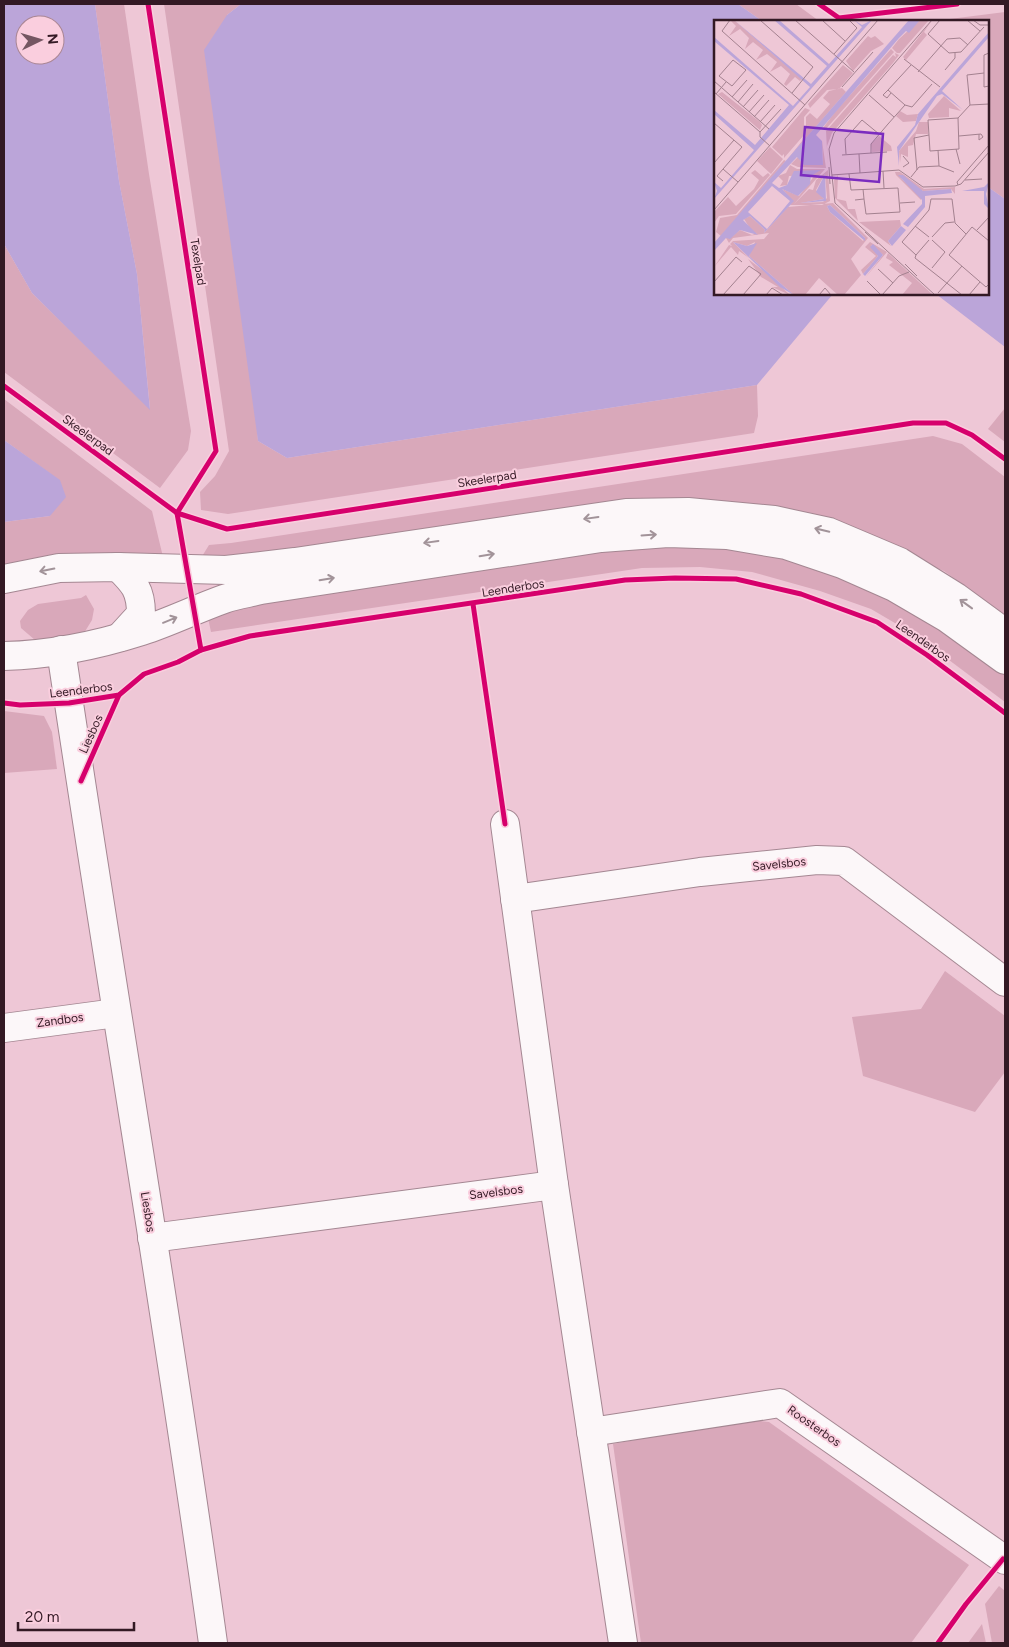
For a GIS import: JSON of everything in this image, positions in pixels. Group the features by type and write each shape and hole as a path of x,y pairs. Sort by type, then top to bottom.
{"street":[{"path":"4,579 59,568 118,567 226,570 304,561 626,513 688,512 774,520 829,532 900,562 956,597 1005,633"},
{"path":"4,656 31,655 120,637 143,631 226,599 261,590 601,538 668,533 727,535 786,545 842,564 894,587 947,618 1005,660"},
{"path":"118,567 135,585 141,600 141,614 120,637"},
{"name":"Liesbos","path":"61,650 116,1012 182,1425 213,1643"},
{"path":"504,824 554,1185 623,1643"},
{"name":"Savelsbos","path":"515,899 700,872 817,860 844,861 1005,982"},
{"name":"Zandbos","path":"4,1028 116,1012"},
{"name":"Savelsbos","path":"152,1238 554,1185"},
{"name":"Roosterbos","path":"591,1432 780,1403 1005,1559"}],"shaded area":[{"path":"4,4 95,4 119,181 137,274 150,410 32,293 4,244"},
{"path":"95,4 124,4 149,174 191,431 188,450 160,488 4,372 4,244 32,293 150,409 137,274 119,181"},
{"path":"164,4 241,4 227,15 258,441 287,458 757,385 758,416 754,433 228,514 201,510 200,492 215,476 229,451"},
{"path":"241,4 738,4 761,20 714,20 714,295 832,295 757,385 287,458 258,441 204,50 227,15"},
{"path":"738,4 796,4 818,20 761,20"},
{"path":"1005,12 1005,199 989,188 989,20 942,20"},
{"path":"989,188 1005,199 1005,347 937,295 989,295"},
{"path":"4,399 152,511 163,557 4,570 4,522 50,516 59,480 4,440"},
{"path":"1005,408 1005,442 988,429"},
{"path":"933,436 962,444 1005,477 1005,615 944,571 826,521 201,558 209,545"},
{"path":"4,440 60,480 66,497 50,516 4,522"},
{"path":"721,543 786,554 901,600 1005,669 1005,702 917,636 871,609 820,591 752,572 700,567 642,568 211,632 208,618 250,602 650,544"},
{"path":"86,595 94,609 92,620 84,633 35,640 21,628 20,621 28,610 38,604 81,598"},
{"path":"4,711 44,716 52,732 57,769 4,773"},
{"path":"945,971 1005,1016 1005,1072 975,1112 863,1076 852,1017 921,1009"},
{"path":"745,1419 769,1422 969,1565 911,1643 641,1643 613,1444"},
{"path":"999,1586 1005,1591 1005,1643 992,1643 985,1604"},
{"path":"982,1624 986,1643 968,1643"}],"cycle path":[{"name":"Texelpad","path":"148,4 216,451 177,513"},
{"path":"819,4 839,18 957,4"},
{"name":"Skeelerpad","path":"4,386 177,513 227,529 913,423 946,423 972,435 1005,459"},
{"path":"177,513 201,650"},
{"name":"Leenderbos","path":"4,703 20,705 69,703 119,695 144,674 178,662 201,650 250,636 625,580 675,578 736,579 801,594 877,622 927,655 1005,713"},
{"path":"473,604 505,824"},
{"name":"Leenderbos","path":"81,781 119,695"},
{"path":"938,1643 966,1604 1003,1559"}]}
